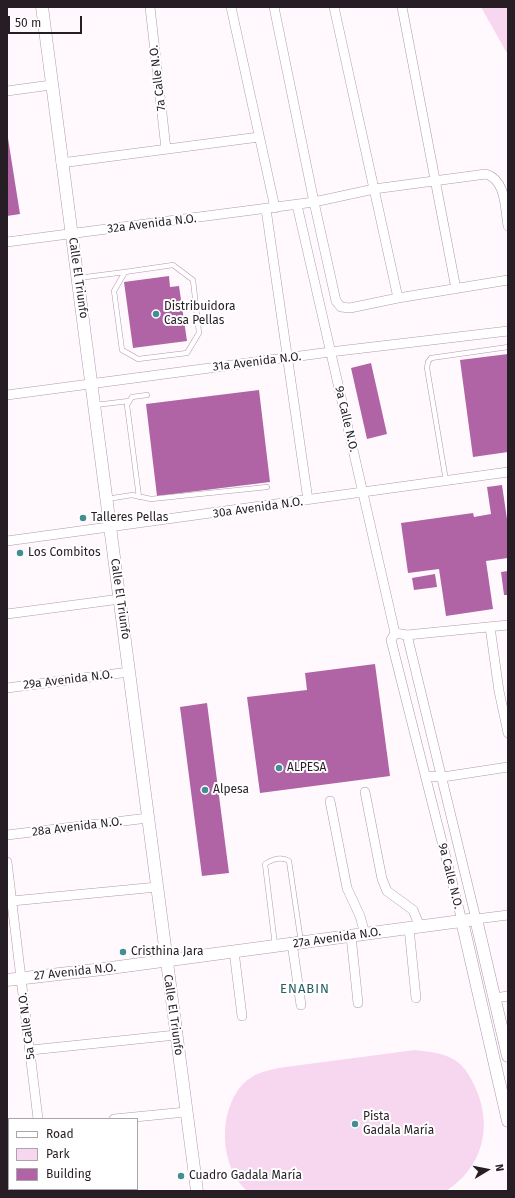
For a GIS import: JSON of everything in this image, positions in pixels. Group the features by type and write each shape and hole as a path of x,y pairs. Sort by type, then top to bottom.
{"main road":[{"name":"Calle El Triunfo","path":"42,7 61,163 78,278 130,672 156,887 196,1191"},
{"name":"27a Avenida N.O.","path":"166,960 476,919"},
{"name":"9a Calle N.O.","path":"476,919 508,1056"},
{"name":"9a Calle N.O.","path":"462,921 508,1121"},
{"name":"27 Avenida N.O.","path":"7,980 166,960"}],"street":[{"name":"7a Calle N.O.","path":"150,7 166,149"},
{"path":"231,7 259,137 270,209 288,358 308,500"},
{"path":"274,7 336,302 342,307 350,308 398,298 508,280"},
{"path":"334,7 398,298"},
{"path":"402,7 456,289"},
{"path":"7,91 51,85"},
{"path":"61,163 259,137"},
{"name":"32a Avenida N.O.","path":"7,242 270,209 314,202 374,189 480,174 493,176 499,182 508,226"},
{"name":"9a Calle N.O.","path":"297,205 395,633 391,640 462,921"},
{"name":"31a Avenida N.O.","path":"7,395 330,352 508,331"},
{"name":"30a Avenida N.O.","path":"7,541 308,500 363,494 508,472"},
{"path":"7,614 120,599"},
{"path":"395,633 406,635 508,624"},
{"path":"490,627 503,690 508,733"},
{"name":"9a Calle N.O.","path":"406,635 443,777 476,919"},
{"name":"29a Avenida N.O.","path":"7,688 130,672"},
{"path":"425,776 443,777 508,767"},
{"path":"365,792 382,879 387,891 413,910 416,998"},
{"path":"330,801 347,888 360,916 365,934"},
{"name":"28a Avenida N.O.","path":"7,835 148,818"},
{"name":"5a Calle N.O.","path":"7,862 31,1050 38,1118"},
{"path":"12,901 156,887"},
{"name":"27a Avenida N.O.","path":"476,919 508,915"},
{"path":"351,936 358,1003"},
{"path":"297,943 301,1005"},
{"path":"234,951 242,1016"},
{"path":"495,998 508,996"},
{"path":"31,1050 176,1035"},
{"path":"124,1118 186,1112"}],"lane":[{"path":"78,278 173,265 193,280 199,333 187,353 138,359 122,350 114,291 124,272"},
{"path":"446,481 427,368 428,362 431,358 508,347"},
{"path":"139,497 127,405 132,397 147,395"},
{"path":"95,405 130,401"},
{"path":"107,499 132,495 151,499 267,487"},
{"path":"275,946 264,864 273,859 284,858 289,861 297,943"}],"green space":[{"path":"481,7 508,7 508,55"},
{"name":"Pista Gadala María","path":"415,1050 444,1055 459,1063 471,1079 481,1104 484,1118 483,1132 481,1146 476,1159 458,1182 446,1191 247,1191 238,1180 231,1168 227,1154 225,1139 226,1124 229,1109 234,1096 242,1085 250,1078 278,1068"}],"building":[{"path":"7,132 20,214 7,216"},
{"name":"Distribuidora Casa Pellas","path":"169,276 170,287 179,286 187,341 133,348 124,282"},
{"path":"508,354 508,452 473,457 460,360"},
{"path":"371,363 387,434 367,439 351,368"},
{"path":"259,390 270,482 157,496 146,404"},
{"path":"502,485 508,526 508,558 486,561 493,609 446,616 439,569 408,573 401,523 473,513 474,517 491,514 487,487"},
{"path":"508,571 508,595 504,595 501,572"},
{"path":"435,574 437,587 414,590 412,578"},
{"path":"375,664 390,776 260,793 247,697 307,690 305,673"},
{"name":"Alpesa","path":"207,703 229,873 202,876 180,707"}],"place":[{"name":"Distribuidora Casa Pellas","path":"156,314"},
{"name":"Talleres Pellas","path":"83,518"},
{"name":"Los Combitos","path":"20,553"},
{"name":"ALPESA","path":"279,768"},
{"name":"Alpesa","path":"205,790"},
{"name":"Cristhina Jara","path":"123,952"},
{"name":"Pista Gadala María","path":"355,1124"},
{"name":"Cuadro Gadala María","path":"181,1176"}],"district":[{"name":"ENABIN","path":"305,989"}]}
